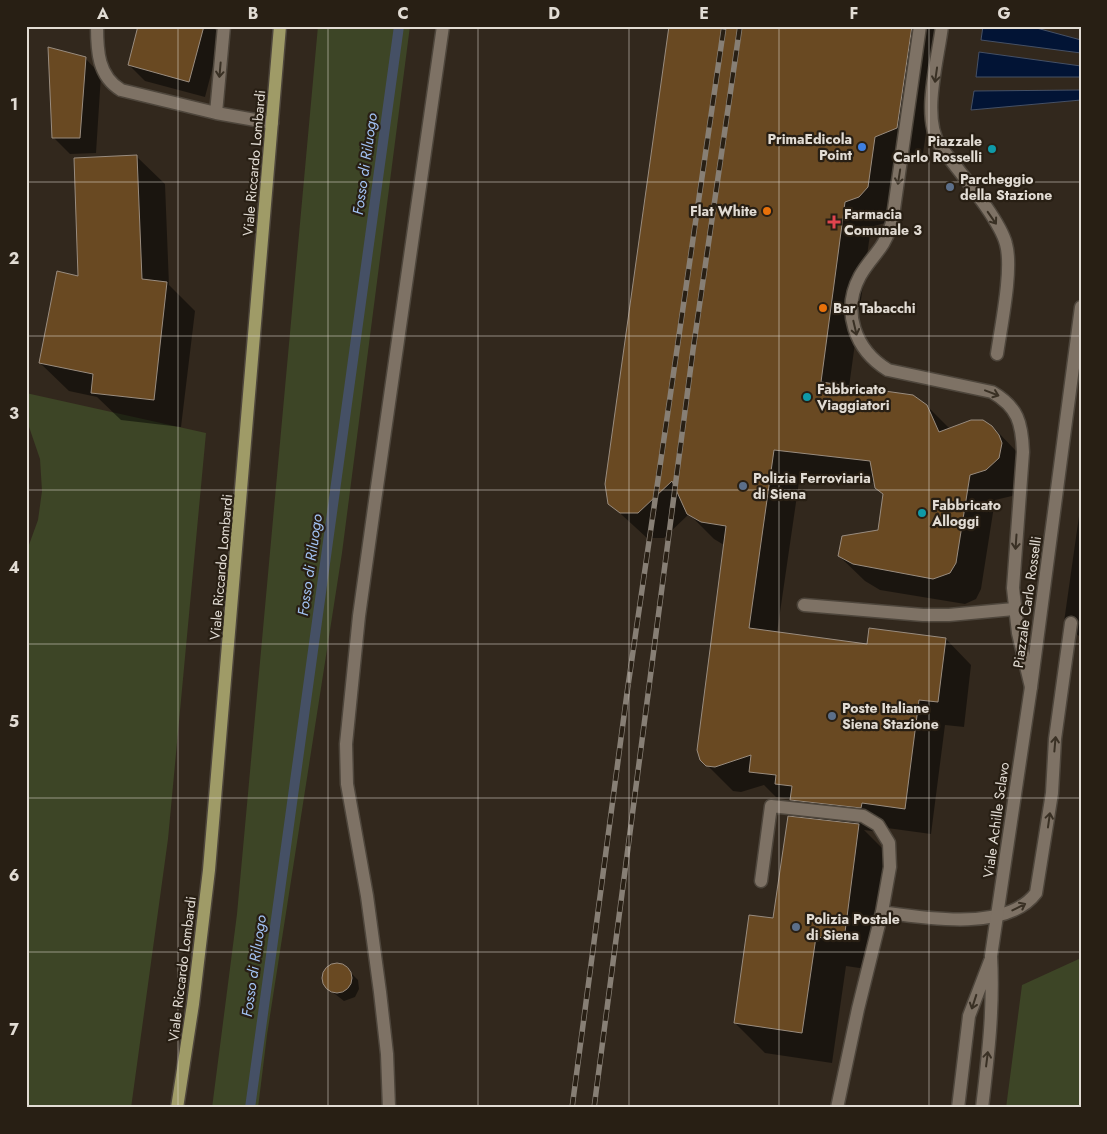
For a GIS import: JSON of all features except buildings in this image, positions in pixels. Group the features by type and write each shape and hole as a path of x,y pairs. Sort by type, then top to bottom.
{"main road":[{"name":"Viale Riccardo Lombardi","path":"177,1108 194,995 209,870 280,26"}],"street":[{"path":"97,26 100,61 106,76 113,85 121,90 216,113 272,123"},
{"path":"216,113 224,26"},
{"path":"389,1108 387,1054 380,992 367,896 347,784 346,744 359,616 443,26"},
{"name":"Piazzale Carlo Rosselli","path":"920,26 892,223 888,237 880,252 861,275 856,286 852,302 854,329 861,347 874,362 888,370 992,392 1007,401 1017,415 1022,432 1022,452 1014,570 1014,609 1030,687"},
{"path":"942,26 931,115 933,133 940,146 993,219 1007,244 1008,263 997,354"},
{"name":"Piazzale Carlo Rosselli","path":"1030,687 1081,307"},
{"path":"804,605 922,615 957,615 1014,609"},
{"path":"882,912 942,920 998,914 1010,912 1026,903 1036,892 1052,793 1055,739 1071,623"},
{"name":"Viale Achille Sclavo","path":"982,1108 991,1028 992,956 1030,687"},
{"path":"762,881 771,806 863,816 878,825 889,843 890,867 882,912 858,1009 838,1108"},
{"name":"Viale Achille Sclavo","path":"958,1108 969,1016 992,956"}],"green space":[{"path":"318,26 410,26 342,553 267,1035 258,1108 212,1108 237,914"},
{"path":"26,393 206,433 168,839 131,1108 26,1108 26,553 38,520 42,491 40,459 26,418"},
{"path":"1081,958 1081,1108 1006,1108 1022,985"}],"water":[{"path":"983,26 1029,26 1081,40 1081,53 981,40"},
{"path":"979,52 1081,66 1081,77 976,77"},
{"path":"1081,90 1081,100 971,110 974,91"}],"waterway":[{"name":"Fosso di Riluogo","path":"250,1108 399,26"}],"railway":[{"path":"572,1108 627,693 724,26"},
{"path":"594,1108 693,350 740,26"}],"place":[{"name":"PrimaEdicola Point","path":"862,147"},
{"name":"Piazzale Carlo Rosselli","path":"992,149"},
{"name":"Parcheggio della Stazione","path":"950,187"},
{"name":"Flat White","path":"767,211"},
{"name":"Farmacia Comunale 3","path":"834,222"},
{"name":"Bar Tabacchi","path":"823,308"},
{"name":"Fabbricato Viaggiatori","path":"807,397"},
{"name":"Polizia Ferroviaria di Siena","path":"743,486"},
{"name":"Fabbricato Alloggi","path":"922,513"},
{"name":"Poste Italiane Siena Stazione","path":"832,716"},
{"name":"Polizia Postale di Siena","path":"796,927"}]}
